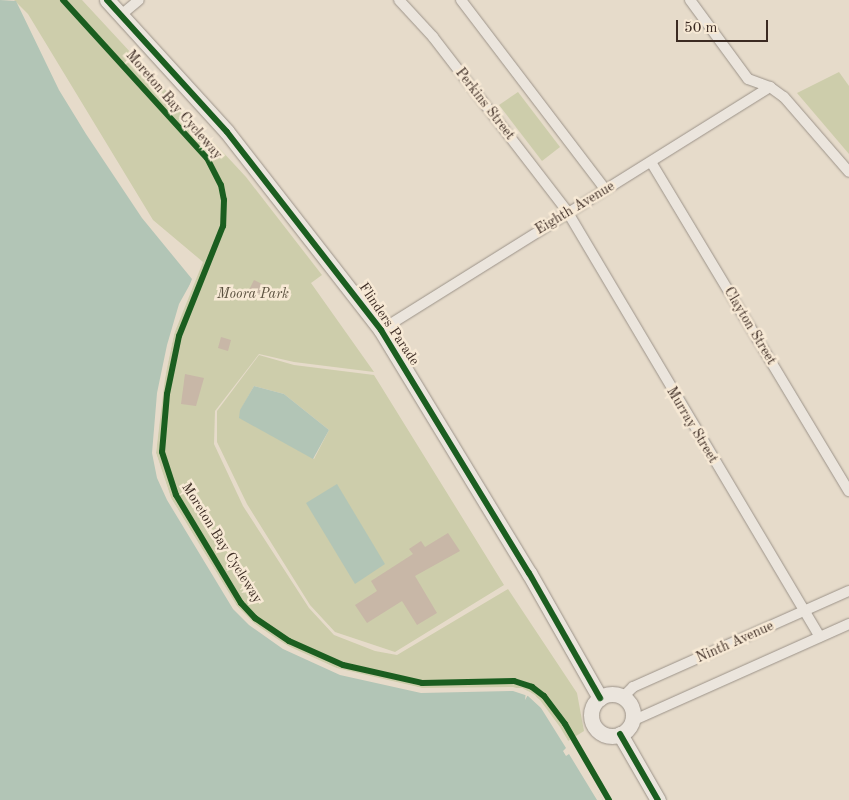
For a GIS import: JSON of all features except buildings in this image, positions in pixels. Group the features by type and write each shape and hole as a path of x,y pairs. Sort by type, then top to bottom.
{"street":[{"name":"Flinders Parade","path":"107,0 227,132 381,330 529,573 600,698"},
{"path":"121,16 139,0"},
{"name":"Perkins Street","path":"399,0 433,37 567,211"},
{"path":"461,0 605,189"},
{"path":"690,0 748,78 770,87 795,107 849,172"},
{"name":"Eighth Avenue","path":"381,330 567,211 651,162 770,87"},
{"name":"Clayton Street","path":"651,162 849,491"},
{"name":"Murray Street","path":"567,211 820,637"},
{"name":"Ninth Avenue","path":"623,697 632,687 849,591"},
{"path":"632,721 632,708 623,697 612,694 600,698 592,709 596,728 607,735 620,734 632,721 849,624"},
{"path":"620,734 658,800"}],"green space":[{"name":"Moora Park","path":"14,0 82,0 246,177 322,275 311,283 374,372 294,362 259,354 215,411 214,444 243,506 309,608 334,635 375,651 397,655 508,589 577,693 584,731 568,741 535,695 522,688 422,688 328,666 301,654 259,628 237,606 171,498 156,453 162,393 174,334 203,262 153,220 28,14"},
{"path":"839,72 849,86 849,154 797,93"},
{"path":"518,92 560,147 542,161 499,105"},
{"path":"259,355 294,365 374,375 504,585 395,652 335,632 310,605 247,504 217,442 217,411","holes":["254,386 284,394 329,430 314,459 240,411"]}],"shaded area":[{"path":"0,0 16,1 59,90 86,134 142,218 192,279 176,322 160,393 155,453 164,488 243,616 285,647 328,668 405,687 438,692 504,688 526,692 525,700 529,693 558,728 603,800 0,800"},
{"path":"254,386 284,394 329,430 313,459 239,418 240,410"},
{"path":"337,484 385,564 355,584 306,503"}],"pier":[{"path":"194,277 177,322 166,370 156,453 171,498 237,606 252,622 286,645 341,670 422,688 513,687 530,692 540,700 560,727 603,800 597,800 569,754 566,756 563,751 566,748 541,708 528,696 513,691 421,693 340,675 283,649 249,625 233,609 167,500 157,478 152,453 157,393 167,345 179,304"}],"cycle path":[{"name":"Moreton Bay Cycleway","path":"63,0 207,158 221,185 224,200 223,226 179,336 167,394 162,452 176,495 241,603 255,618 289,641 343,665 422,683 514,681 532,687 544,696 565,724 609,800"},
{"path":"107,0 227,132 381,330 529,573 600,698"},
{"path":"620,734 658,800"}]}
